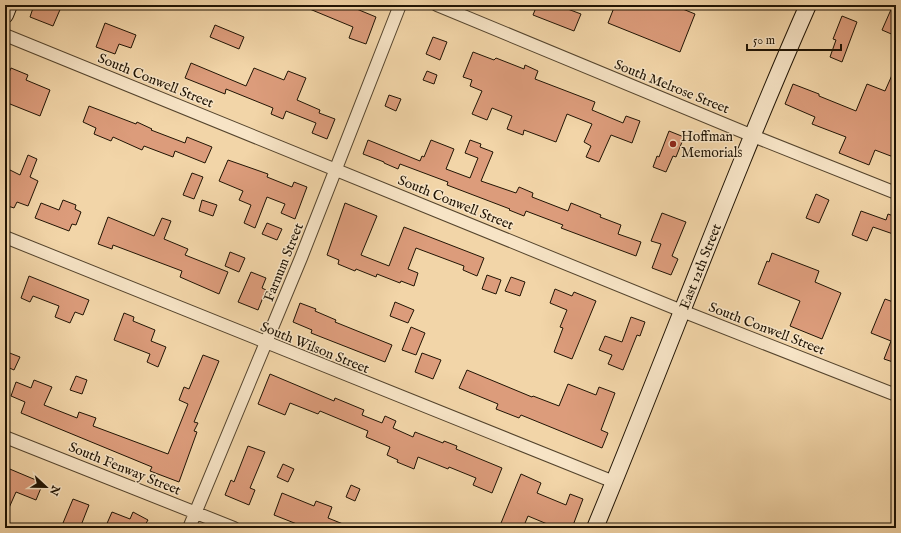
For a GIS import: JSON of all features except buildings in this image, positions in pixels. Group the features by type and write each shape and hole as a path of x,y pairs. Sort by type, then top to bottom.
{"street":[{"path":"5,15 9,5"},
{"name":"Farnum Street","path":"188,528 301,258 400,5"},
{"name":"South Melrose Street","path":"437,5 753,136 896,193"},
{"name":"East 12th Street","path":"595,528 753,136 808,5"},
{"name":"South Conwell Street","path":"5,35 682,311 896,394"},
{"name":"South Wilson Street","path":"5,238 614,482"},
{"name":"South Fenway Street","path":"5,437 234,528"}],"place":[{"name":"Hoffman Memorials","path":"673,144"}]}
